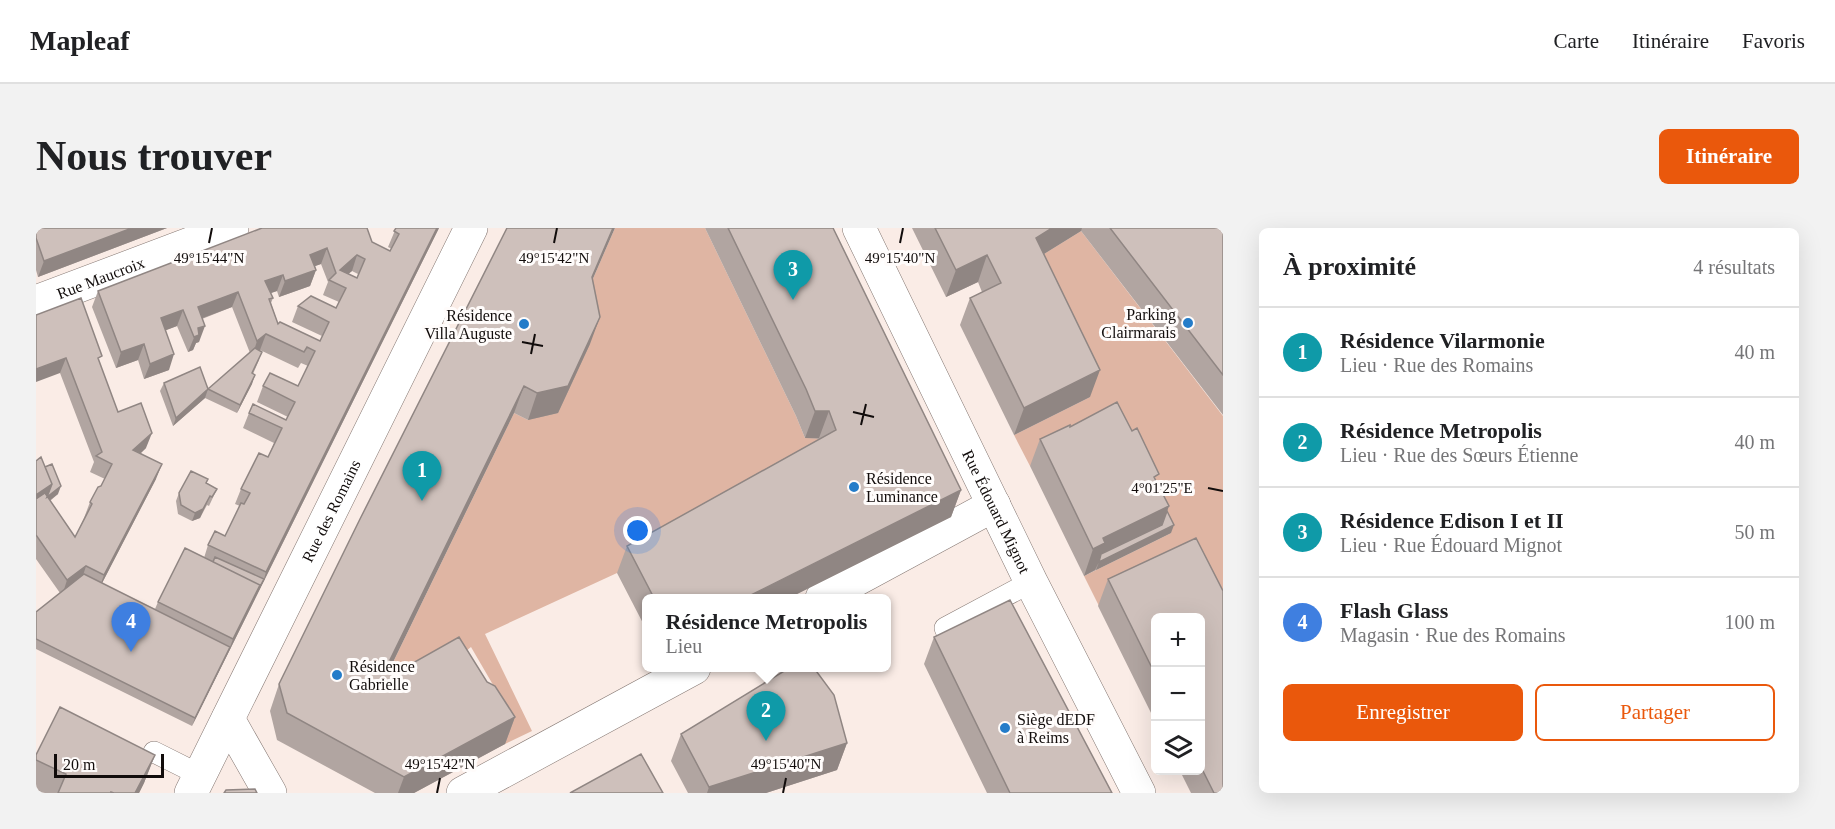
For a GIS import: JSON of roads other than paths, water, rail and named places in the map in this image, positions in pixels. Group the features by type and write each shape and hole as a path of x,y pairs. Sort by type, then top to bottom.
{"street":[{"name":"Rue Maucroix","path":"36,302 152,250 232,228"},
{"name":"Rue des Romains","path":"196,784 471,228"},
{"name":"Rue Édouard Mignot","path":"859,228 1031,582 1139,793"},
{"path":"829,594 994,505"},
{"path":"463,793 687,672"},
{"path":"228,719 270,793"}],"lane":[{"path":"954,649 945,628 1031,582"},
{"path":"154,752 196,784"}],"place":[{"name":"Résidence Edison I et II","path":"793,300"},
{"name":"Parking Clairmarais","path":"1188,323"},
{"name":"Résidence Villa Auguste","path":"524,324"},
{"name":"Résidence Luminance","path":"854,487"},
{"name":"Résidence Vilarmonie","path":"422,501"},
{"name":"Flash Glass","path":"131,652"},
{"name":"Résidence Gabrielle","path":"337,675"},
{"name":"Siège dEDF à Reims","path":"1005,728"},
{"name":"Résidence Metropolis","path":"766,741"}]}
